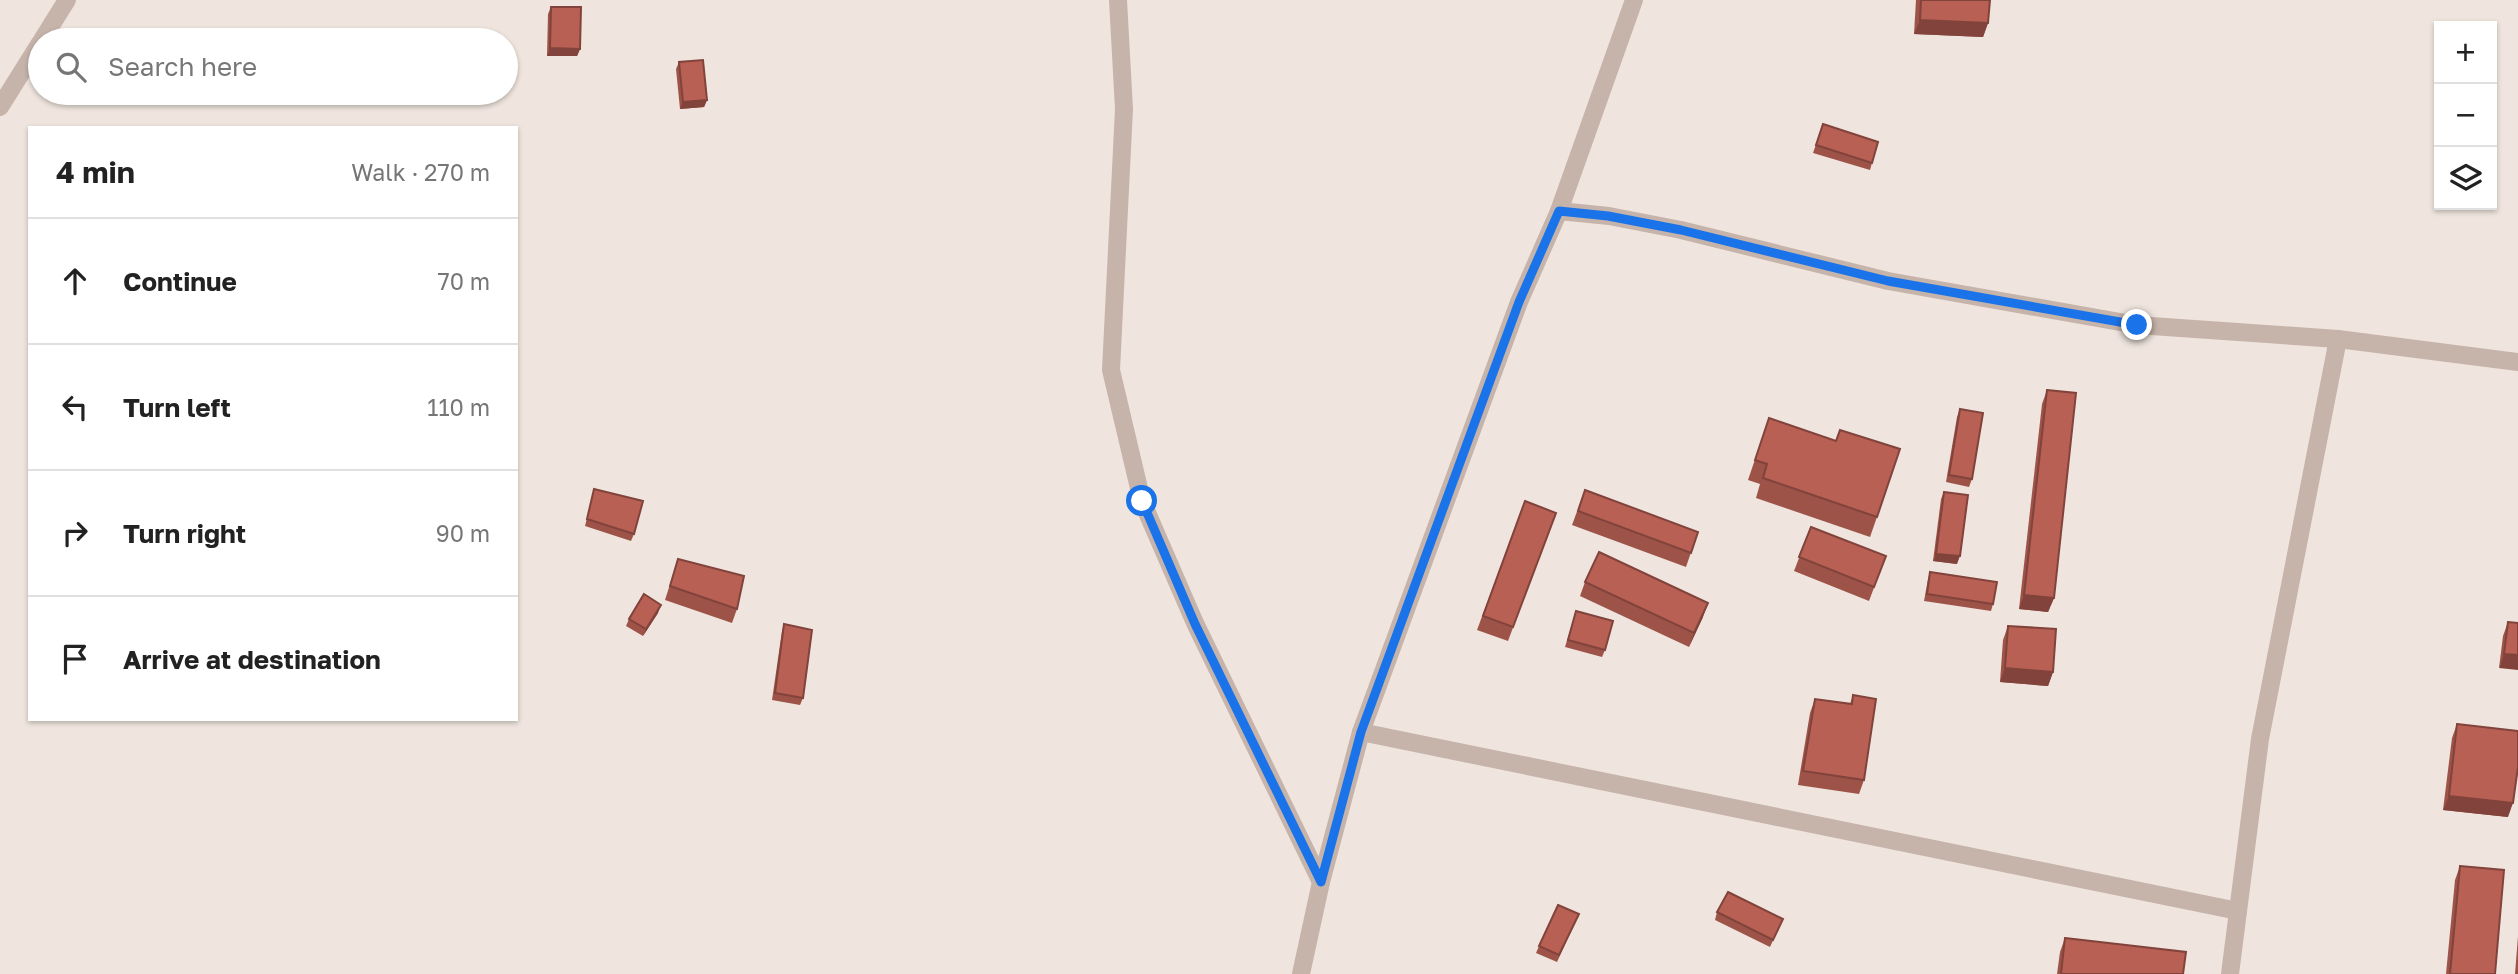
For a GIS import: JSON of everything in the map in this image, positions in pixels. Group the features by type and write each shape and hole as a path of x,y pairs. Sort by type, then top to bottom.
{"street":[{"path":"50,28 67,0"},
{"path":"1118,0 1124,108 1111,370 1142,501 1195,624 1321,882"},
{"path":"1300,974 1321,882 1361,732 1519,302 1559,211 1634,0"},
{"path":"0,107 28,63"},
{"path":"1559,211 1608,216 1681,230 1888,281 2137,325 2338,339 2518,362"},
{"path":"2230,974 2260,739 2338,339"},
{"path":"1361,732 2238,911"}],"building":[{"path":"1921,0 1990,0 1988,23 1920,20"},
{"path":"551,7 581,7 580,49 550,48"},
{"path":"703,60 707,100 683,102 679,62"},
{"path":"1823,124 1878,142 1872,163 1816,145"},
{"path":"2047,390 2076,393 2054,598 2024,595"},
{"path":"1960,409 1983,413 1972,479 1949,475"},
{"path":"1769,418 1836,441 1840,430 1900,449 1877,517 1763,478 1767,464 1755,460"},
{"path":"594,489 643,501 634,534 587,519"},
{"path":"1585,490 1698,532 1691,553 1578,511"},
{"path":"1944,492 1968,495 1960,556 1936,554"},
{"path":"1525,501 1556,513 1513,627 1483,616"},
{"path":"1811,527 1886,556 1874,587 1799,557"},
{"path":"1599,552 1708,603 1694,633 1585,582"},
{"path":"678,559 744,576 737,609 670,586"},
{"path":"1930,572 1997,582 1993,604 1927,594"},
{"path":"644,594 661,605 646,629 629,619"},
{"path":"1576,611 1613,621 1605,650 1568,640"},
{"path":"2508,622 2518,623 2518,655 2504,654"},
{"path":"784,624 812,630 803,698 775,693"},
{"path":"2008,626 2056,629 2053,672 2005,668"},
{"path":"1853,695 1876,699 1864,780 1803,771 1815,699 1852,704"},
{"path":"2457,724 2518,731 2518,767 2513,803 2449,796"},
{"path":"2460,866 2504,870 2495,974 2450,974"},
{"path":"1728,892 1783,919 1773,940 1717,912"},
{"path":"1558,905 1579,914 1559,955 1539,946"},
{"path":"2065,938 2186,952 2183,974 2061,974"}],"route":[{"path":"1142,501 1195,624 1321,882 1361,732 1519,302 1559,211 1608,216 1681,230 1888,281 2137,325"}]}
